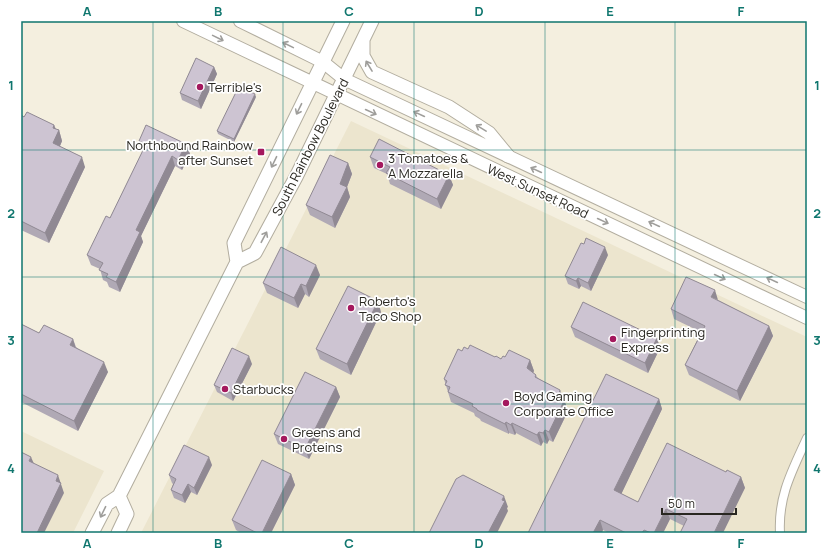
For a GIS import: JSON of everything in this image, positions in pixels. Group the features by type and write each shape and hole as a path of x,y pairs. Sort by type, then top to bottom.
{"main road":[{"name":"West Sunset Road","path":"183,21 807,318"},
{"name":"West Sunset Road","path":"240,21 322,62 344,79 807,296"},
{"name":"South Rainbow Boulevard","path":"343,21 234,243 237,262 255,253 296,177 372,21"},
{"path":"363,38 363,56 372,72 449,107 489,133 508,156 500,172"},
{"path":"664,250 672,233"},
{"path":"92,533 107,504 119,496 237,262"},
{"path":"118,533 127,514 119,496"}],"street":[{"path":"780,533 780,515 786,483 807,438"}],"shaded area":[{"path":"351,121 807,337 807,533 141,533"},
{"path":"21,431 104,471 73,533 21,533"}],"building":[{"path":"196,58 214,67 198,101 180,93"},
{"path":"239,86 255,94 234,139 217,131"},
{"path":"27,112 54,125 53,128 59,130 53,143 82,157 45,233 21,221 21,115 24,117"},
{"path":"146,125 186,144 178,160 172,156 136,230 140,232 116,282 106,277 108,274 99,270 103,263 87,255 106,216 110,218 146,144 139,141"},
{"path":"379,139 449,175 437,199 386,173 390,167 370,157"},
{"path":"330,155 348,163 340,184 347,187 332,217 306,205"},
{"path":"586,238 605,247 588,283 578,278 576,281 565,276 581,243 584,244"},
{"path":"281,247 316,265 306,286 301,284 294,298 263,283"},
{"path":"686,277 715,290 711,297 769,326 737,391 685,365 705,326 671,309"},
{"path":"348,286 378,301 347,364 316,349"},
{"path":"583,302 657,338 645,363 571,327"},
{"path":"21,324 39,333 44,325 73,339 70,345 104,362 74,421 21,394"},
{"path":"470,345 501,359 503,356 505,357 509,350 530,360 527,368 536,375 535,377 560,390 559,393 563,395 561,399 564,401 549,432 545,430 543,433 539,432 537,435 512,423 511,425 506,422 505,424 477,410 472,406 473,404 448,392 450,387 445,385 447,381 444,379 458,349 462,351 464,347 468,349"},
{"path":"232,348 249,356 231,393 214,385"},
{"path":"305,372 336,387 305,449 274,434"},
{"path":"606,374 659,399 614,490 638,502 667,443 726,472 727,470 741,477 714,533 680,533 687,519 666,509 654,533 644,530 642,533 626,533 600,520 593,533 528,533"},
{"path":"184,445 209,457 194,488 188,484 182,495 171,490 176,479 169,475"},
{"path":"21,452 31,457 29,461 58,475 56,481 61,483 37,533 21,533"},
{"path":"262,460 291,474 262,533 257,533 232,520"},
{"path":"463,475 504,496 502,500 505,501 488,533 429,533 456,479"}],"place":[{"name":"Terrible's","path":"200,87"},
{"name":"Northbound Rainbow after Sunset","path":"261,152"},
{"name":"3 Tomatoes & A Mozzarella","path":"380,165"},
{"name":"Roberto's Taco Shop","path":"351,308"},
{"name":"Fingerprinting Express","path":"613,339"},
{"name":"Starbucks","path":"225,389"},
{"name":"Boyd Gaming Corporate Office","path":"506,403"},
{"name":"Greens and Proteins","path":"284,439"}]}
